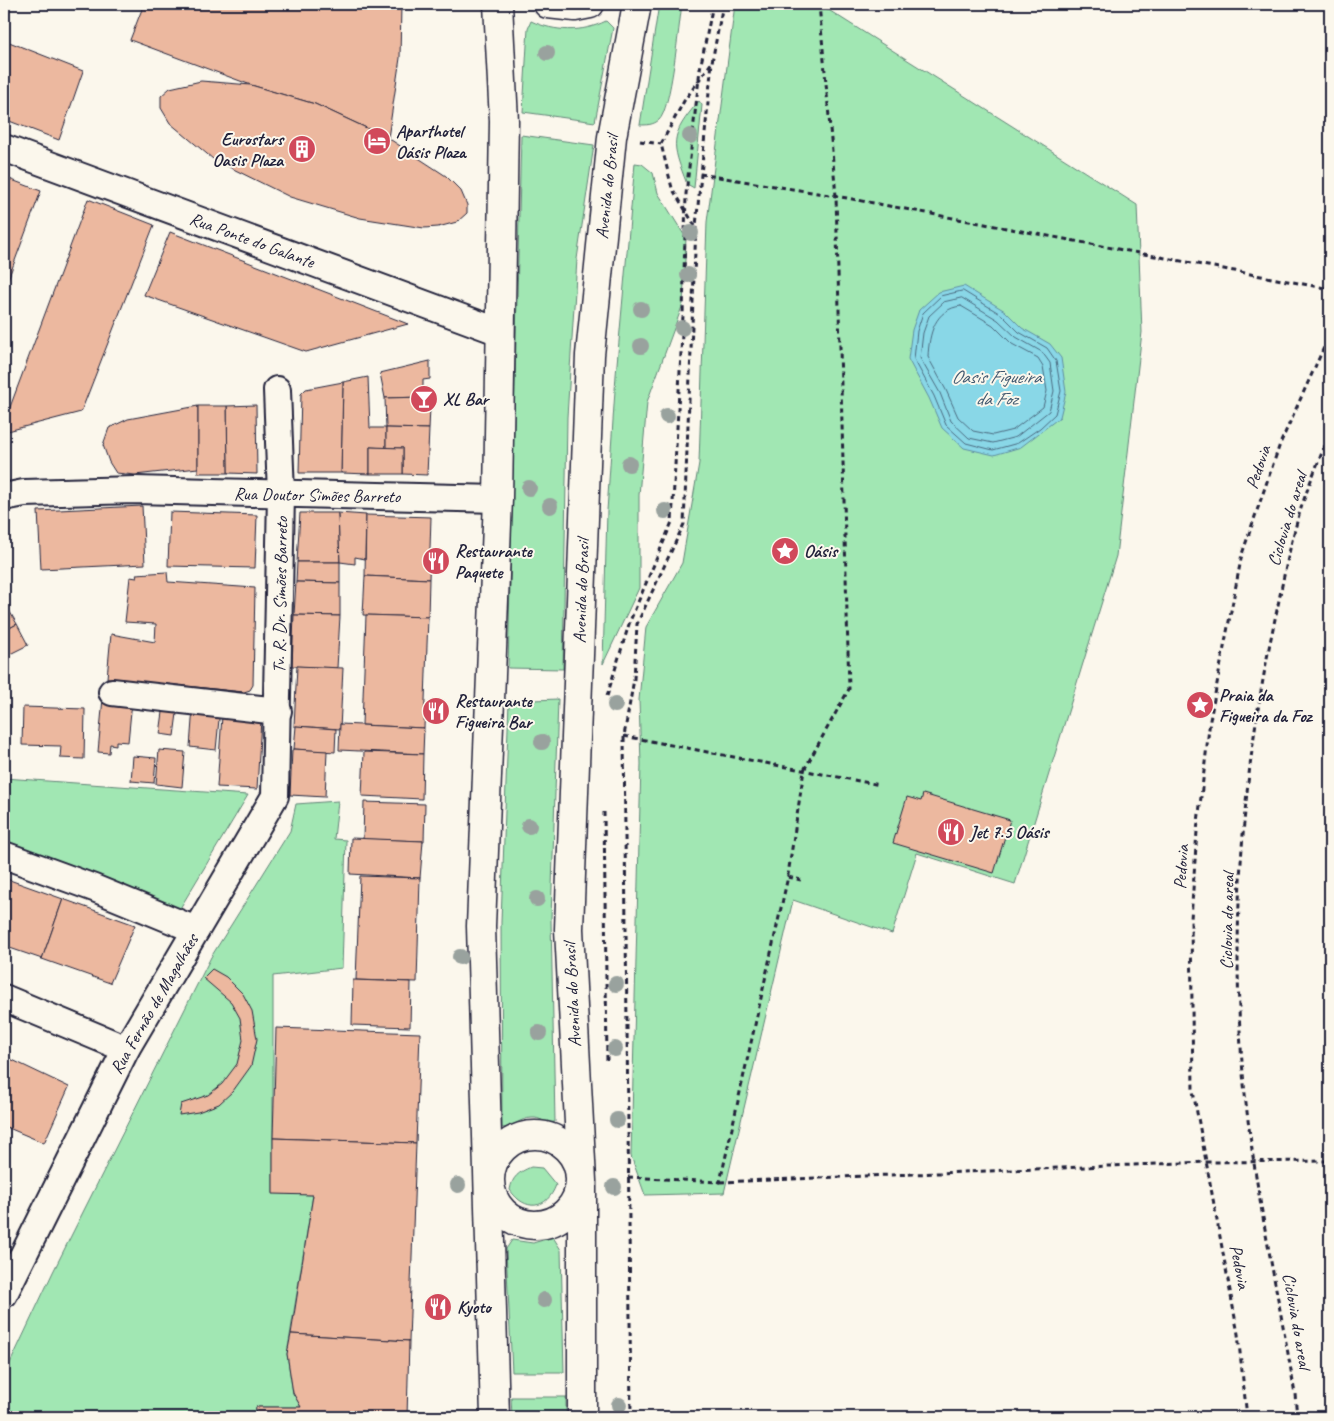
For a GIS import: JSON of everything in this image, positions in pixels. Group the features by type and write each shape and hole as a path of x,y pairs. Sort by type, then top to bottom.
{"main road":[{"name":"Avenida do Brasil","path":"495,1417 490,1182 481,926 498,499 504,121 498,4"},
{"path":"548,4 574,7 590,4"},
{"name":"Avenida do Brasil","path":"582,1417 582,1180 569,929 590,355 612,137 638,4"},
{"name":"Avenida do Brasil","path":"528,1135 541,1135 554,1139 565,1146 578,1164 582,1180 575,1202 566,1214 553,1222 538,1226 523,1224 509,1218 498,1206 492,1195 490,1182 496,1157 504,1147 528,1135"}],"street":[{"name":"Rua Ponte do Galante","path":"4,148 500,332"},
{"name":"Tv. R. Dr. Simões Barreto","path":"277,390 281,494 278,711"},
{"name":"Rua Doutor Simões Barreto","path":"4,498 24,493 135,490 498,499"},
{"path":"112,692 278,711"},
{"name":"Rua Fernão de Magalhães","path":"4,1294 126,1049 275,796 278,711"},
{"path":"4,856 94,888 196,930"},
{"path":"4,998 126,1049"}],"path":[{"path":"606,699 630,621 672,522 683,315 685,209 699,81 712,4"},
{"path":"632,1417 624,736 634,679 637,624 684,524 696,226 712,62 723,4"},
{"path":"720,1182 788,877 804,770 849,689 836,196 819,4"},
{"path":"696,226 672,188 661,144 684,101 712,62"},
{"path":"637,140 661,144"},
{"path":"700,174 836,196 1330,289"},
{"name":"Pedovia","path":"1247,1417 1238,1334 1193,1092 1191,919 1197,831 1210,720 1242,554 1280,444 1330,334"},
{"name":"Ciclovia do areal","path":"1297,1417 1288,1346 1254,1162 1244,1086 1240,1008 1240,886 1246,806 1261,682 1302,506 1330,432"},
{"path":"624,736 880,785"},
{"path":"788,877 801,880"},
{"path":"628,1177 720,1182 1206,1162 1330,1161"}],"green space":[{"path":"659,4 682,4 674,66 667,100 659,120 648,125 640,125"},
{"path":"735,4 827,4 827,9 1137,205 1142,332 1116,556 1015,884 917,853 892,934 793,900 724,1193 645,1195 631,1156 641,764 639,700 646,627 682,563 699,463 707,222"},
{"path":"531,21 540,25 569,30 588,28 606,21 613,28 595,122 523,112 528,28"},
{"path":"699,101 702,105 694,188 687,184 678,159 676,140 682,123"},
{"path":"521,135 594,145 577,259 567,417 563,669 508,668"},
{"path":"635,163 642,164 653,173 658,193 686,238 683,304 647,402 639,495 639,588 603,664 607,511 616,375"},
{"path":"558,699 551,919 555,1122 528,1118 502,1128 501,922 509,701"},
{"path":"4,778 248,795 176,915 4,849"},
{"path":"338,801 334,839 346,840 342,968 273,976 273,1193 313,1195 287,1354 293,1393 301,1407 256,1407 255,1417 4,1417 4,1376 53,1272 211,957 290,831 296,804"},
{"path":"531,1167 542,1168 556,1185 547,1199 535,1205 522,1202 510,1190 512,1182 517,1176"},
{"path":"553,1237 561,1250 564,1372 512,1372 506,1249 512,1240 533,1243"},
{"path":"511,1397 566,1397 566,1417 512,1417"}],"water":[{"name":"Oasis Figueira da Foz","path":"964,286 1005,311 1022,328 1050,344 1061,358 1066,392 1060,417 1021,447 994,455 964,448 942,428 929,398 908,359 912,330 919,310 939,292"}],"building":[{"path":"144,4 401,4 400,58 388,138 315,104 251,85 130,40"},
{"path":"4,40 83,71 59,140 4,119"},
{"name":"Eurostars Oasis Plaza","path":"201,81 251,85 315,104 388,138 446,176 461,191 467,205 467,213 457,222 438,227 424,228 360,218 290,197 213,159 170,123 161,108 161,96 170,88"},
{"path":"4,177 41,191 4,290"},
{"path":"88,199 154,225 81,412 4,432 4,423"},
{"path":"170,232 408,324 306,352 144,295"},
{"path":"430,361 430,379 423,380 423,397 385,398 380,373"},
{"path":"368,377 370,428 386,428 386,448 370,447 370,474 341,473 343,382"},
{"path":"343,382 341,473 299,473 301,394 306,389"},
{"path":"423,397 423,406 430,407 429,429 386,428 385,398"},
{"path":"256,405 257,474 228,473 227,406"},
{"path":"198,406 198,468 135,475 116,473 109,462 103,445 109,428 128,419"},
{"path":"198,406 227,406 228,473 198,473"},
{"path":"386,428 429,429 427,475 403,474 403,448 386,448"},
{"path":"370,447 403,448 403,474 370,474"},
{"path":"142,506 145,564 41,569 38,511"},
{"path":"170,512 257,515 255,568 168,566"},
{"path":"300,513 338,513 340,562 297,562"},
{"path":"338,513 366,515 365,559 355,557 355,564 340,562"},
{"path":"366,515 431,517 429,579 365,576"},
{"path":"297,562 340,562 340,583 296,582"},
{"path":"167,572 168,582 255,588 253,685 250,690 244,692 107,678 111,634 155,642 156,624 125,622 130,577 137,578 136,574"},
{"path":"365,576 429,579 428,617 363,615"},
{"path":"296,582 340,583 340,616 294,615"},
{"path":"4,602 17,624 4,631"},
{"path":"294,615 340,616 337,668 292,666"},
{"path":"366,615 428,617 424,728 362,725"},
{"path":"17,624 28,645 4,657 4,631"},
{"path":"297,666 343,668 340,729 294,726"},
{"path":"103,698 132,701 128,742 116,741 116,745 110,744 109,753 98,752"},
{"path":"164,705 178,706 174,736 160,734"},
{"path":"23,707 85,709 84,759 60,758 61,746 22,745"},
{"path":"193,707 220,709 216,750 190,747"},
{"path":"222,716 261,719 257,789 217,787"},
{"path":"340,724 424,728 423,754 339,750"},
{"path":"296,726 336,729 335,752 294,749"},
{"path":"159,750 185,752 182,787 156,784"},
{"path":"292,750 327,751 325,797 290,795"},
{"path":"364,752 423,754 422,799 362,796"},
{"path":"133,756 156,758 154,783 131,781"},
{"name":"Jet 7.5 Oásis","path":"923,794 1010,820 994,873 893,843 907,797 921,801"},
{"path":"364,802 425,804 424,841 363,839"},
{"path":"351,838 423,841 420,878 350,874"},
{"path":"360,876 420,878 417,982 356,980"},
{"path":"4,878 63,899 42,959 4,946"},
{"path":"63,899 135,925 110,983 42,959"},
{"path":"212,969 226,977 243,994 252,1011 257,1039 251,1066 233,1091 219,1104 198,1112 179,1115 181,1104 208,1095 222,1084 237,1064 243,1040 240,1018 231,1002 203,978"},
{"path":"353,980 411,982 410,1027 352,1025"},
{"path":"276,1028 420,1033 416,1143 273,1138"},
{"path":"4,1056 69,1087 44,1143 4,1126"},
{"path":"273,1138 416,1143 409,1341 291,1334 313,1195 273,1194"},
{"path":"291,1334 409,1341 407,1417 255,1417 256,1407 301,1407 293,1393 287,1354"}],"place":[{"name":"Aparthotel Oásis Plaza","path":"377,141"},
{"name":"Eurostars Oasis Plaza","path":"302,149"},
{"name":"XL Bar","path":"424,399"},
{"name":"Oásis","path":"785,551"},
{"name":"Restaurante Paquete","path":"436,561"},
{"name":"Praia da Figueira da Foz","path":"1200,705"},
{"name":"Restaurante Figueira Bar","path":"436,711"},
{"name":"Jet 7.5 Oásis","path":"951,832"},
{"name":"Kyoto","path":"438,1307"}]}
